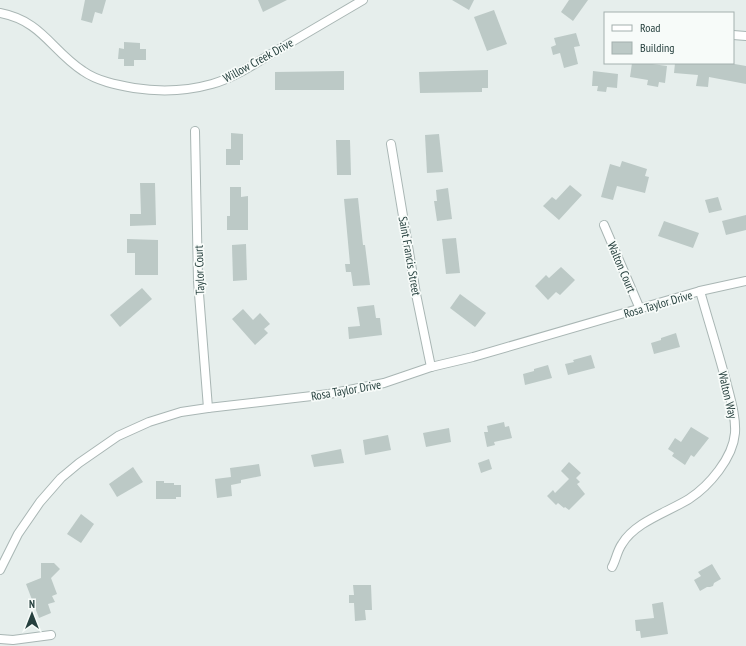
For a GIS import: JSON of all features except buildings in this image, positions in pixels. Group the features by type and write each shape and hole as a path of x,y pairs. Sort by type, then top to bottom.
{"street":[{"name":"Willow Creek Drive","path":"0,13 16,17 28,23 38,30 83,71 102,80 122,86 157,90 189,89 214,84 240,72 363,0"},
{"path":"734,35 746,36"},
{"name":"Taylor Court","path":"195,131 198,281 208,408"},
{"name":"Saint Francis Street","path":"391,144 416,294 431,367"},
{"name":"Walton Court","path":"604,225 640,309"},
{"name":"Rosa Taylor Drive","path":"0,570 18,534 40,502 61,478 79,463 118,436 149,422 181,412 329,394 384,383 431,367 481,355 700,292 746,281"},
{"name":"Walton Way","path":"612,567 621,545 630,534 642,525 684,502 708,484 731,448 735,434 733,410 700,292"},
{"path":"0,639 13,640 51,635"}]}
